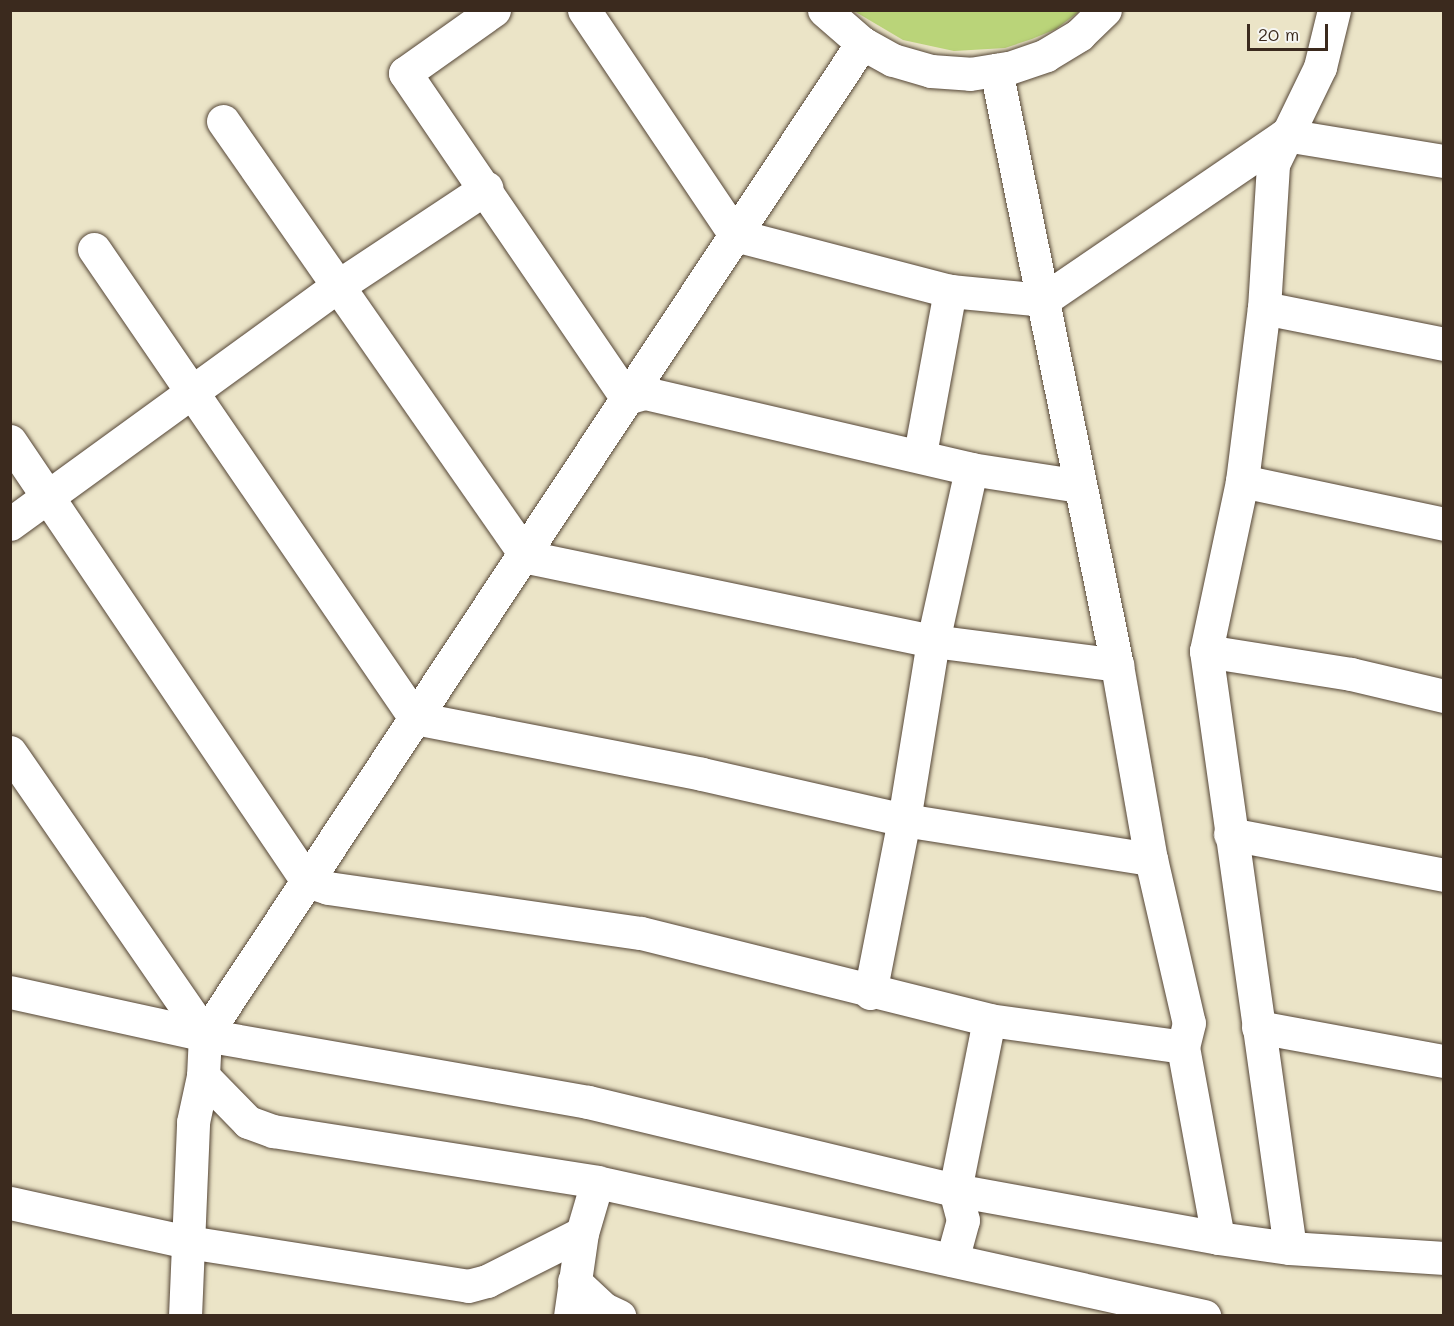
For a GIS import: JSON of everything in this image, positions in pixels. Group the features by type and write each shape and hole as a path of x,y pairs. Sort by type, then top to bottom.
{"street":[{"path":"494,10 405,73 486,188 627,398"},
{"path":"584,10 735,235 950,291 1043,300 1285,135 1443,161"},
{"path":"824,10 861,43 893,60 931,71 970,74 996,70 1046,55 1079,35 1105,10"},
{"path":"1290,1248 1206,651 1242,481 1264,308 1273,164 1285,135 1320,67 1334,10"},
{"path":"185,1316 193,1122 203,1076 205,1035 861,43"},
{"path":"996,70 1078,486 1117,665 1151,859 1189,1023 1183,1047 1218,1238"},
{"path":"223,121 524,553 532,558 933,641 1117,665"},
{"path":"10,524 195,393 338,286 486,188"},
{"path":"94,249 195,393 415,718 702,774 904,820 1151,859"},
{"path":"920,454 950,291"},
{"path":"1264,308 1443,344"},
{"path":"627,398 645,393 920,454 971,469 1078,486"},
{"path":"10,441 50,497 307,881 328,888 641,933 870,993 989,1020 1183,1047"},
{"path":"870,993 904,820 933,641 971,469"},
{"path":"1242,481 1443,524"},
{"path":"1206,651 1351,674 1443,696"},
{"path":"10,752 205,1035"},
{"path":"1230,834 1443,876"},
{"path":"10,992 205,1035 588,1102 955,1190 1218,1238 1290,1248 1443,1258"},
{"path":"952,1260 963,1220 955,1190 989,1020"},
{"path":"1258,1027 1443,1061"},
{"path":"203,1076 248,1122 273,1131 597,1182 1204,1316"},
{"path":"570,1316 582,1233 597,1182"},
{"path":"10,1203 188,1242 468,1286 487,1281 582,1233"},
{"path":"574,1281 604,1309 619,1316"}],"green space":[{"path":"854,11 1080,11 1056,29 1005,48 954,51 903,40"}]}
